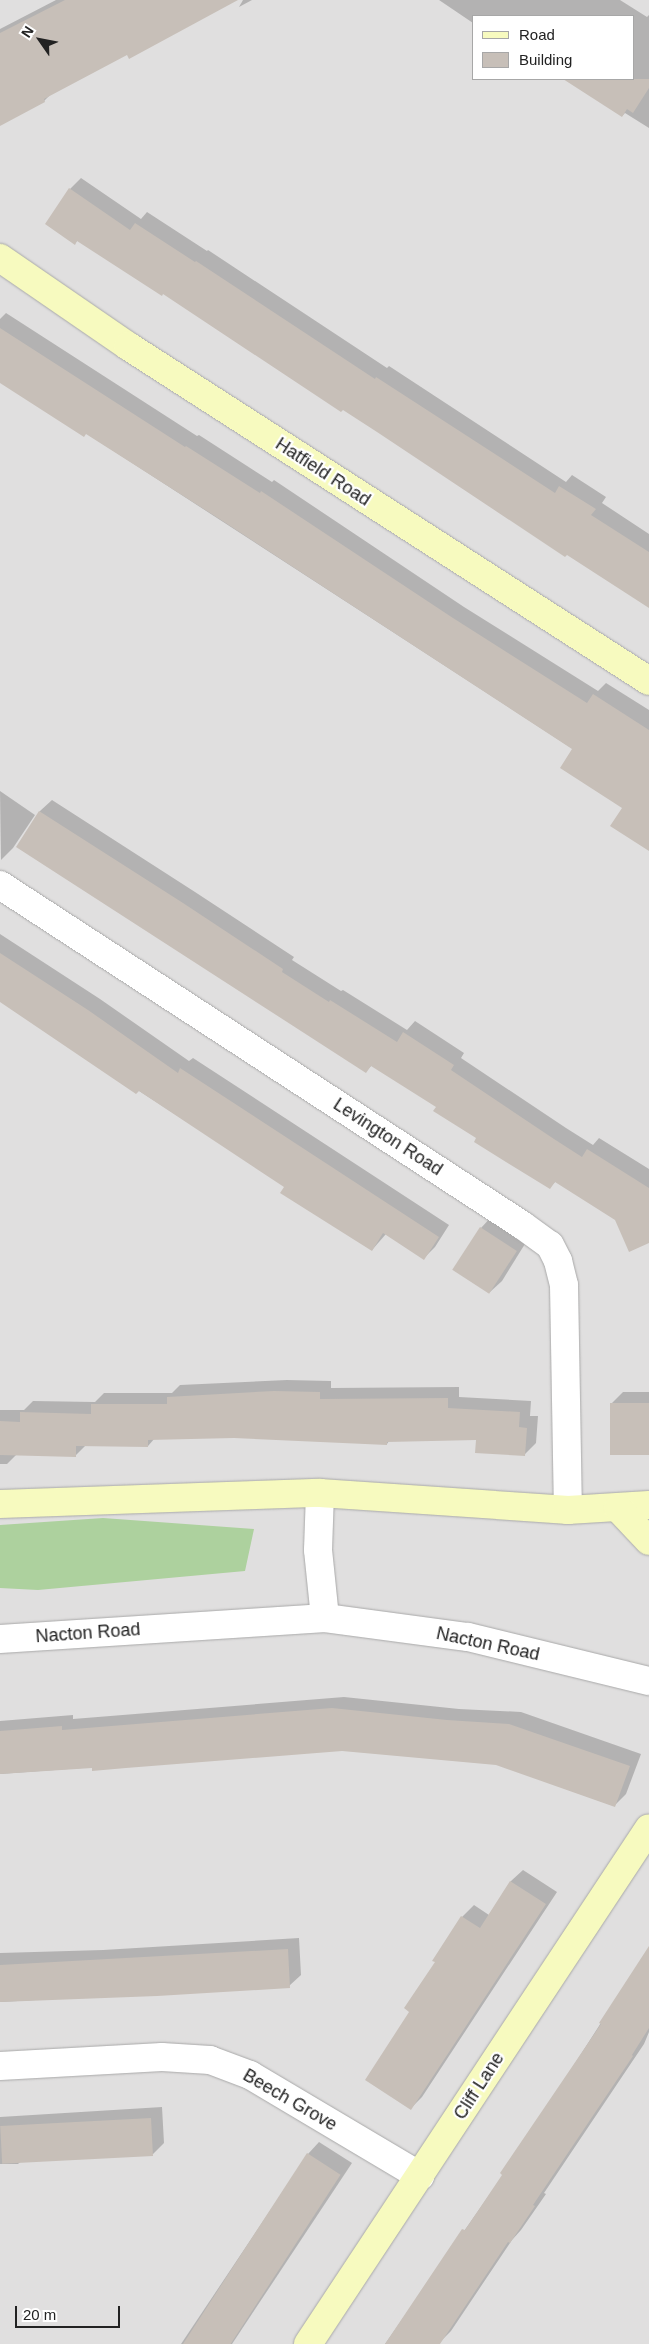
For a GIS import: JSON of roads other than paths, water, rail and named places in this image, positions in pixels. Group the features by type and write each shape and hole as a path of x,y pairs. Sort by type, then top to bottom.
{"street":[{"name":"Hatfield Road","path":"0,258 128,346 649,681"},
{"name":"Levington Road","path":"0,885 550,1245 558,1261 564,1285 568,1510"},
{"path":"320,1492 318,1550 325,1618"},
{"path":"0,1504 320,1492 568,1510 649,1506"},
{"path":"618,1508 649,1541"},
{"name":"Nacton Road","path":"0,1639 325,1618 468,1637 649,1681"},
{"name":"Cliff Lane","path":"308,2344 649,1828"},
{"name":"Beech Grove","path":"0,2066 162,2057 210,2060 250,2075 420,2176"}]}
